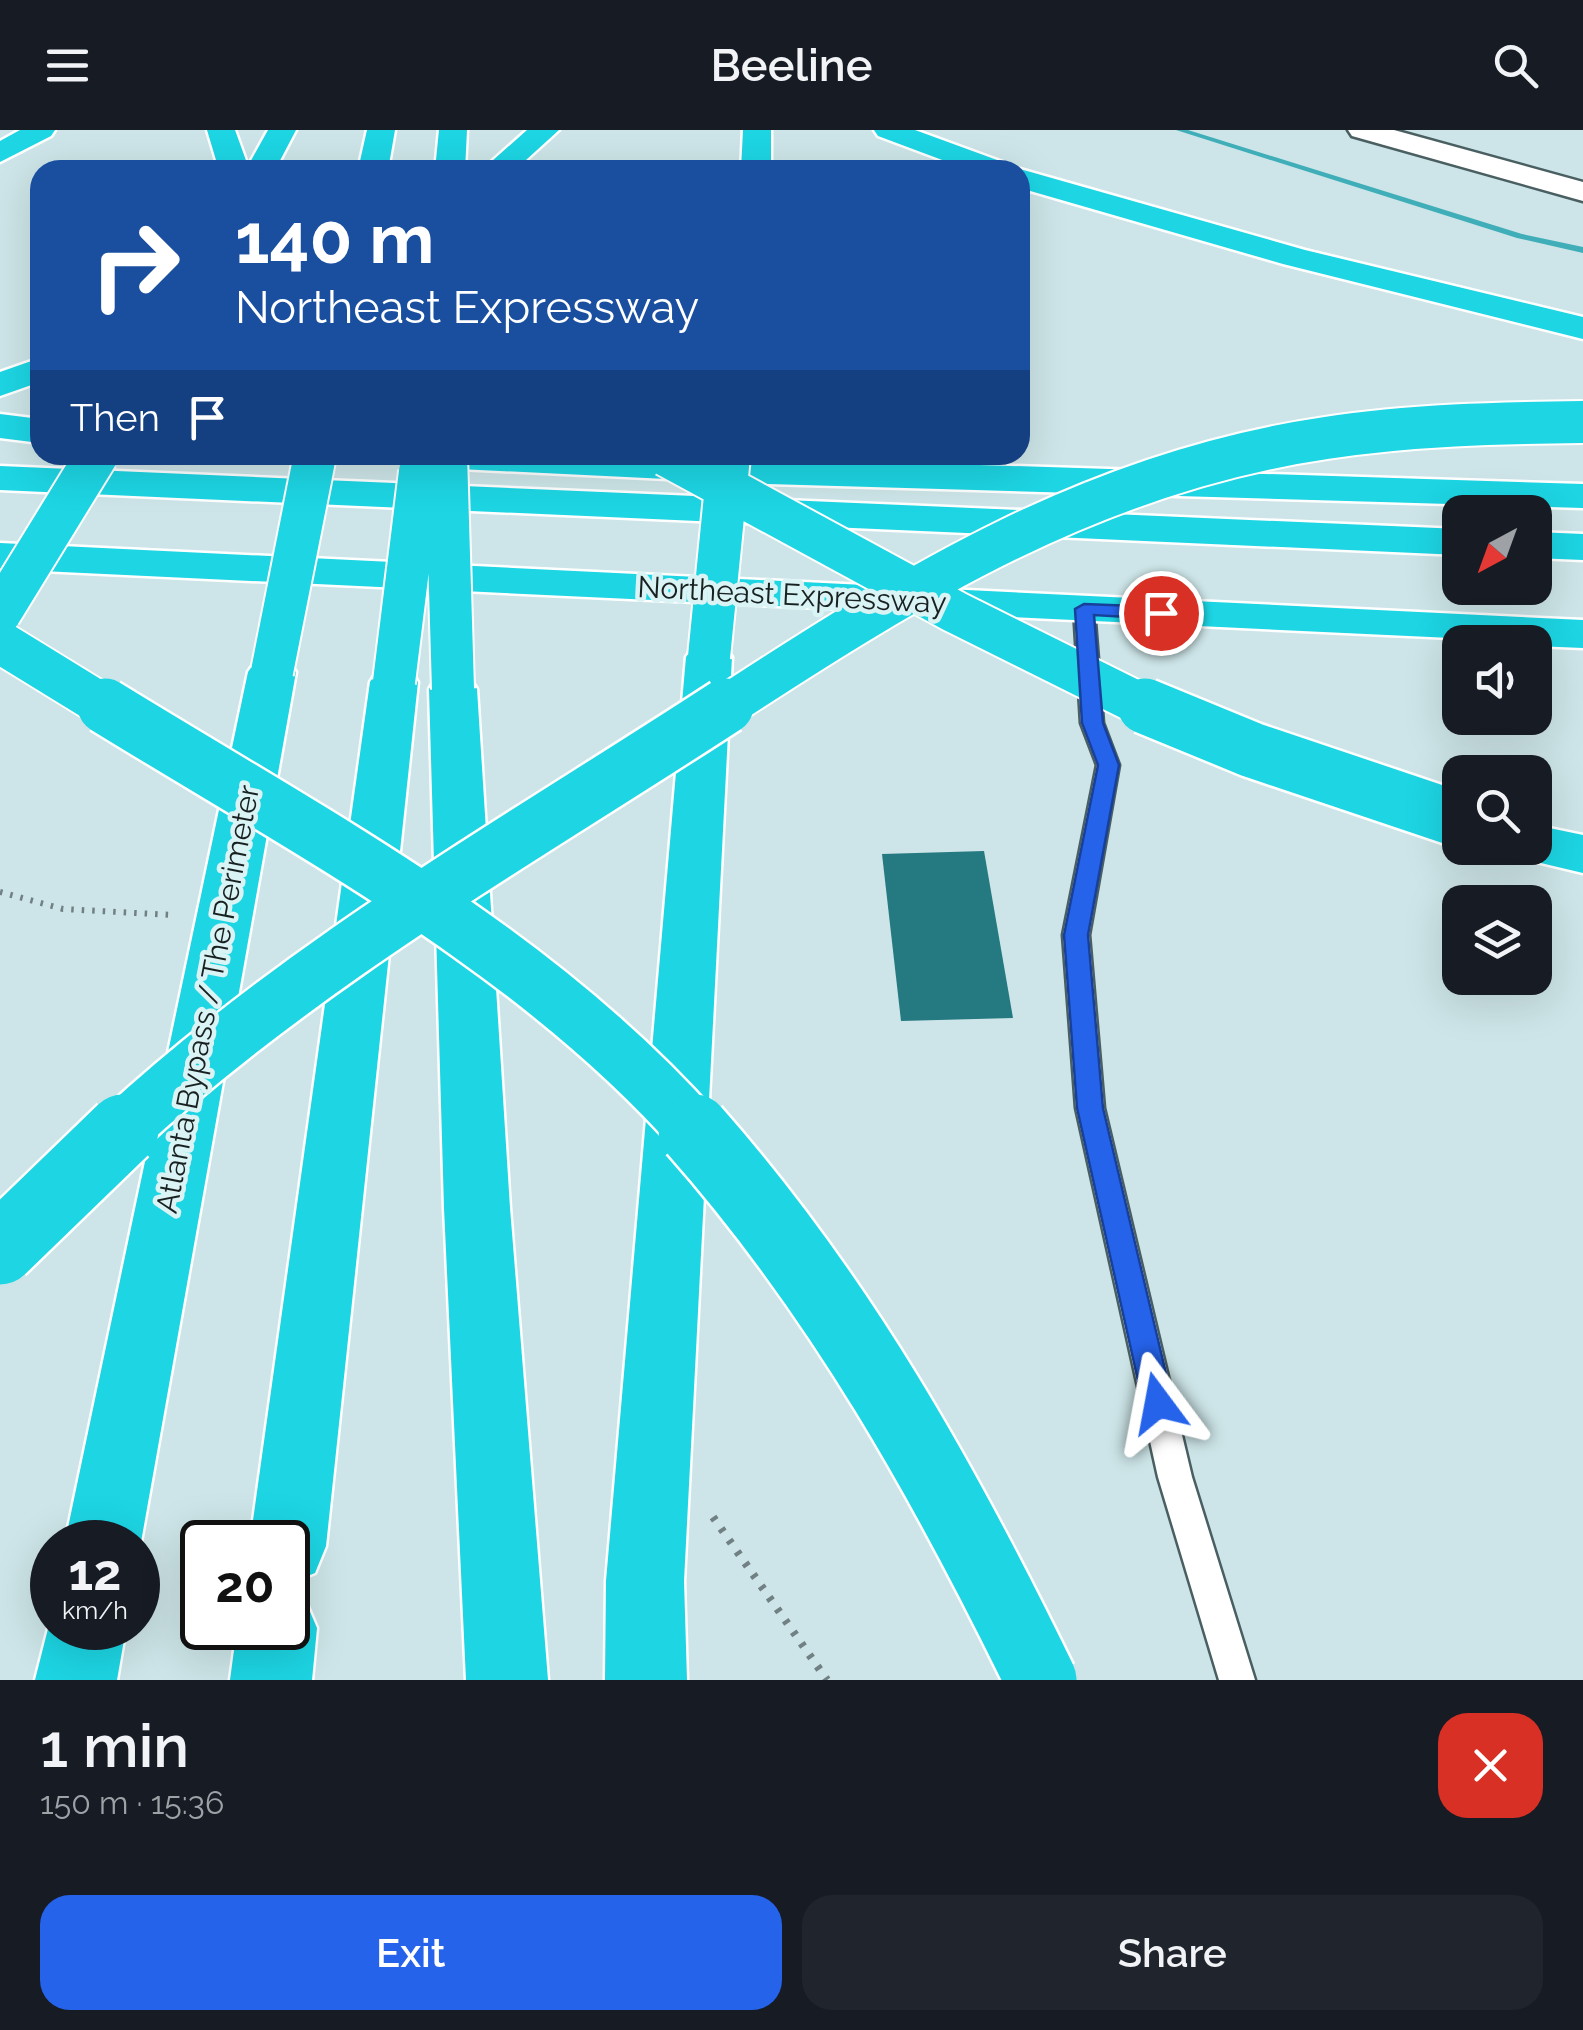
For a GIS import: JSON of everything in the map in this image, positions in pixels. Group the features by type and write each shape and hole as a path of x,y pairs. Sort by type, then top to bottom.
{"highway":[{"path":"0,153 41,130"},
{"path":"220,130 230,160"},
{"path":"266,160 282,130"},
{"path":"375,160 381,130"},
{"path":"451,160 453,130"},
{"path":"509,160 545,130"},
{"path":"756,160 757,130"},
{"path":"889,130 971,160"},
{"path":"1030,181 1295,257 1583,328"},
{"path":"0,383 30,372"},
{"path":"0,1249 95,1152 260,1014 585,796 812,652 991,545 1109,496 1259,452 1349,434 1480,424 1583,422"},
{"path":"0,426 30,430"},
{"path":"0,612 91,465"},
{"name":"Atlanta Bypass / The Perimeter","path":"106,1520 313,465"},
{"path":"420,465 423,686 462,810 477,1208 507,1680"},
{"path":"292,1520 423,686 445,465"},
{"path":"636,465 1583,496"},
{"path":"685,465 1002,636 1134,702 1287,764 1442,814"},
{"path":"646,1680 645,1581 709,657 729,465"},
{"path":"0,478 1442,541"},
{"path":"1552,547 1583,548"},
{"name":"Northeast Expressway","path":"0,556 1583,634"},
{"path":"0,642 406,892 501,956 606,1041 745,1184 843,1316 980,1551 1041,1680"},
{"path":"1552,848 1583,854"},
{"path":"76,1680 82,1650"},
{"path":"271,1680 275,1650"}],"street":[{"path":"1362,130 1583,192"}],"lane":[{"path":"1084,609 1092,723 1108,765 1076,935 1090,1108 1175,1477 1237,1680"}],"path":[{"path":"0,892 24,902 73,910 224,915"},
{"path":"656,1434 827,1680"}],"building":[{"path":"984,851 1013,1018 901,1021 882,854"}],"waterway":[{"path":"1180,130 1520,236 1583,250"}],"route":[{"path":"1158,1403 1090,1108 1076,935 1108,765 1092,723 1084,609 1161,613"}]}
